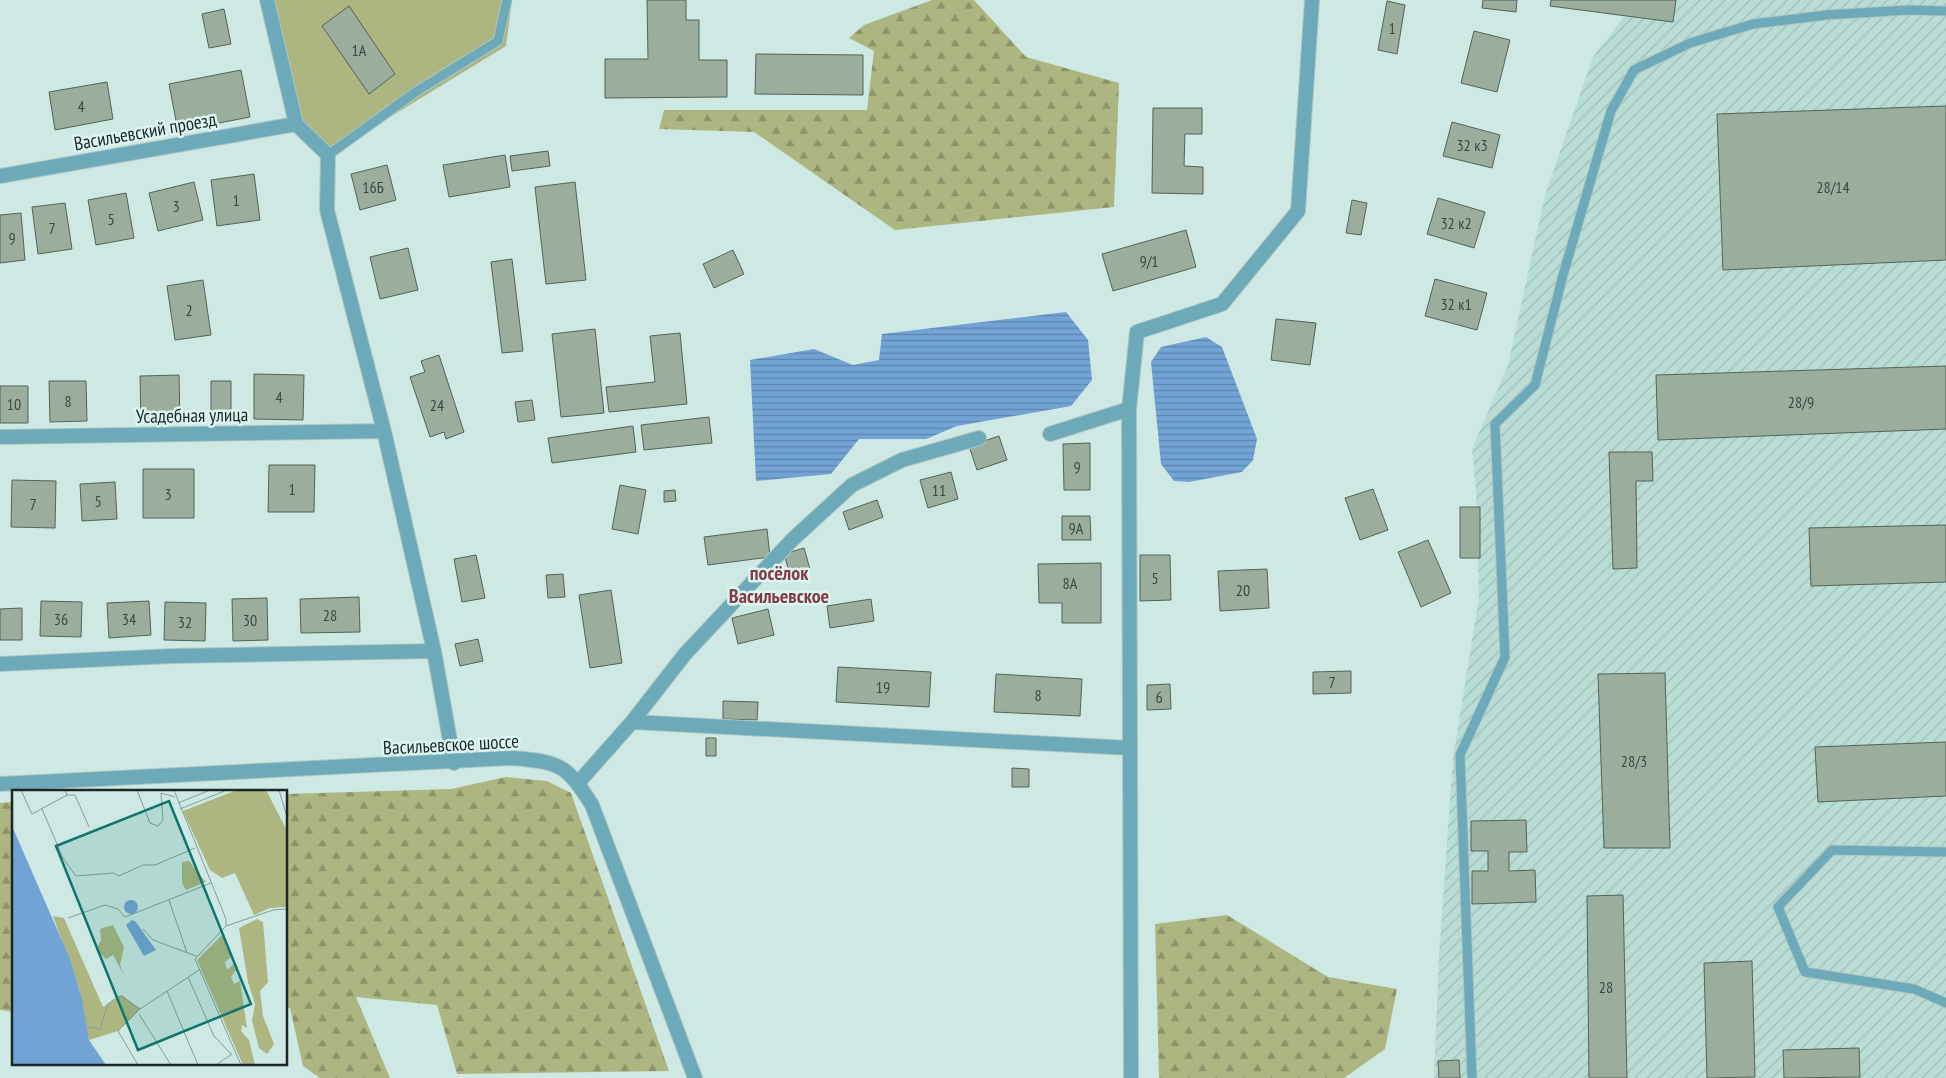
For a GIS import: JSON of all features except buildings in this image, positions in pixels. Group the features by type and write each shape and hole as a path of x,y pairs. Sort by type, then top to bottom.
{"street":[{"path":"267,0 296,124 328,155 326,210 384,431 434,650 454,763"},
{"path":"1131,1078 1129,409 1137,332 1222,304 1298,211 1312,0"},
{"name":"Васильевский проезд","path":"0,176 296,124"},
{"path":"1050,434 1129,409"},
{"name":"Усадебная улица","path":"0,437 384,431"},
{"path":"578,783 632,722 685,654 793,539 852,485 902,460 979,438"},
{"path":"0,664 173,656 434,650"},
{"path":"632,722 1130,748"},
{"name":"Васильевское шоссе","path":"0,784 454,763 512,758 537,760 562,766 578,783 592,805 695,1078"}],"lane":[{"path":"328,155 417,91 498,42 507,0"},
{"path":"1472,1078 1460,755 1504,657 1495,424 1535,385 1563,275 1611,111 1634,70 1690,43 1753,24 1835,14 1908,10 1946,11"},
{"path":"1946,852 1832,850 1778,907 1805,972 1914,989 1946,1003"}],"shaded area":[{"path":"1637,0 1946,0 1946,1078 1434,1078 1439,956 1453,758 1479,597 1476,491 1472,449 1508,365 1545,195 1593,57"}],"green space":[{"path":"267,0 512,0 506,46 328,155 296,124"},
{"path":"932,0 974,0 1026,57 1119,83 1114,207 895,230 754,132 659,129 664,110 867,110 874,51 849,38 864,25"},
{"path":"506,777 547,781 571,793 669,1071 457,1074 437,1005 356,997 390,1078 320,1078 303,1066 290,1008 288,1008 288,794 451,789"},
{"path":"12,802 12,1012 0,1010 0,803"},
{"path":"1227,915 1328,977 1397,989 1385,1049 1344,1078 1159,1078 1155,924"}],"water":[{"path":"1066,312 1088,340 1092,380 1071,406 957,426 926,439 859,439 831,474 756,481 750,360 814,349 853,365 879,360 882,334"},
{"path":"1206,337 1222,347 1257,439 1253,460 1242,472 1189,482 1174,481 1161,464 1151,362 1161,347"}],"district":[{"name":"посёлок Васильевское","path":"779,584"}]}
